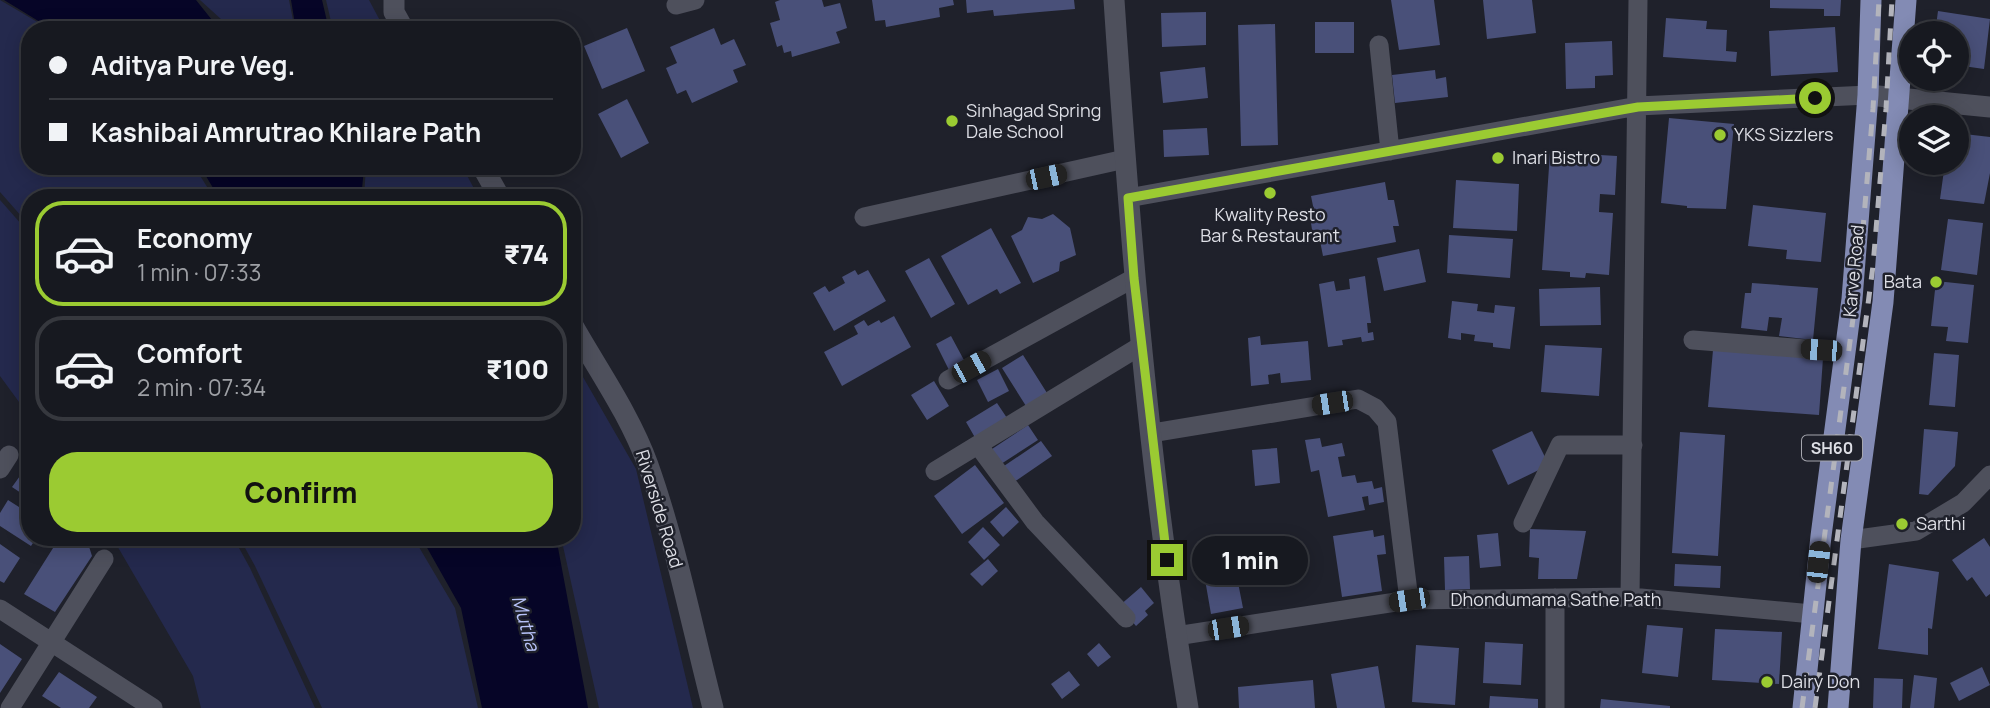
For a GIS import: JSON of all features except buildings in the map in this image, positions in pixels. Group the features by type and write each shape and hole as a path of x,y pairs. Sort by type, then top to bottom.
{"main road":[{"name":"Karve Road","path":"1802,708 1852,299 1868,95 1871,0"},
{"name":"Karve Road","path":"1838,708 1852,540 1883,302 1906,0"}],"street":[{"path":"394,0 394,12 399,21"},
{"path":"1114,0 1134,278 1176,636 1188,708"},
{"path":"1630,597 1638,0"},
{"path":"1379,46 1390,151"},
{"path":"1128,198 1638,107 1868,95 1990,107"},
{"path":"863,217 1125,159"},
{"path":"948,380 1134,278"},
{"name":"Riverside Road","path":"581,340 632,428 648,465 670,537 713,708"},
{"path":"1693,340 1845,352"},
{"path":"935,471 1142,345"},
{"path":"1152,433 1358,399 1367,402 1387,422 1409,600"},
{"path":"978,444 1035,522 1126,618"},
{"path":"1523,523 1560,445 1633,445"},
{"path":"1852,540 1916,531 1963,503 1990,475"},
{"path":"10,708 104,559"},
{"name":"Dhondumama Sathe Path","path":"1176,636 1409,600 1630,597 1812,614"},
{"path":"1555,598 1555,708"},
{"path":"0,609 153,708"}],"shaded area":[{"path":"0,0 36,21 21,21 21,175 200,175 208,189 21,189 21,216 0,192"},
{"path":"200,0 289,0 293,21 223,21"},
{"path":"326,0 369,0 380,21 331,21"},
{"path":"365,175 467,175 474,189 365,189"},
{"path":"0,200 21,224 21,405 0,376"},
{"path":"581,374 636,469 693,708 599,708 563,546 581,546"},
{"path":"117,546 238,546 315,708 201,708 193,676"},
{"path":"244,546 418,546 455,608 478,708 322,708"}],"water":[{"path":"4,0 196,0 213,21 38,21"},
{"path":"291,0 322,0 327,21 294,21"},
{"path":"205,175 363,175 362,189 214,189"},
{"name":"Mutha","path":"426,546 558,546 588,708 482,708 461,608"}],"railway":[{"path":"1802,708 1860,265 1879,0"},
{"path":"1815,708 1873,266 1892,0"}],"place":[{"name":"Sinhagad Spring Dale School","path":"952,121"},
{"name":"YKS Sizzlers","path":"1720,135"},
{"name":"Inari Bistro","path":"1498,158"},
{"name":"Kwality Resto Bar & Restaurant","path":"1270,193"},
{"name":"Bata","path":"1936,282"},
{"name":"Sarthi","path":"1902,524"},
{"name":"Dairy Don","path":"1767,682"}],"route":[{"path":"1167,560 1134,278 1128,198 1638,107 1815,98"}]}
